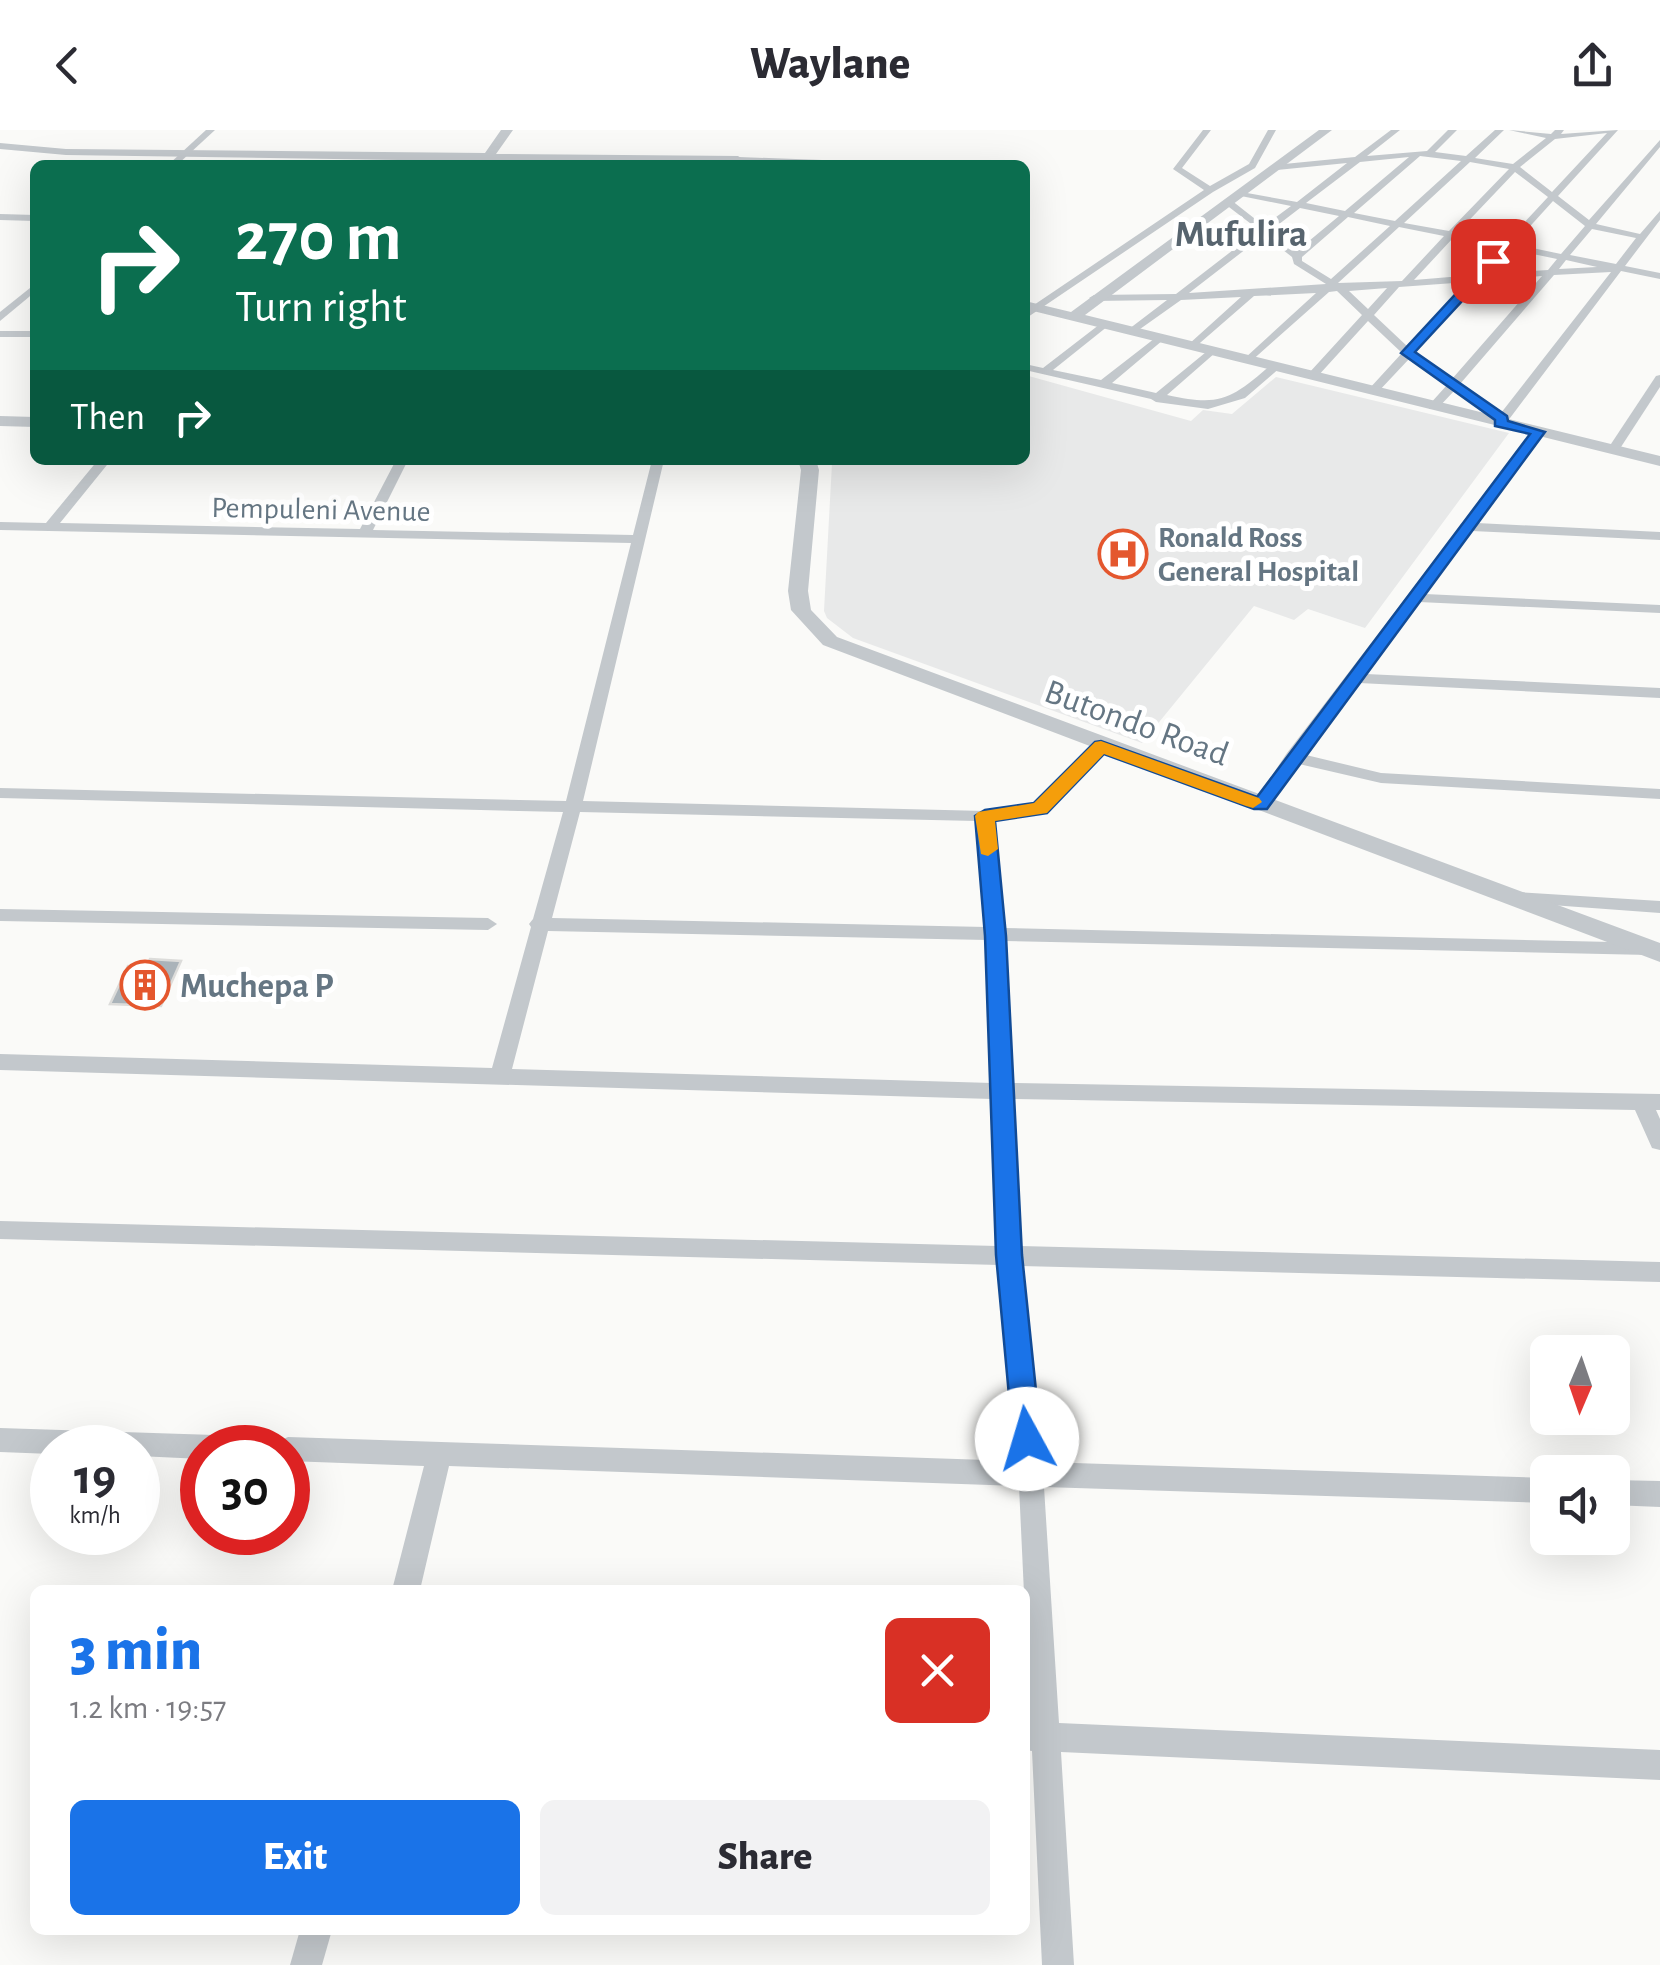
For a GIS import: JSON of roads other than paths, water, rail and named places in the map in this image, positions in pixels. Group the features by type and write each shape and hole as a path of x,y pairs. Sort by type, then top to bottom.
{"street":[{"path":"177,160 211,130"},
{"path":"489,156 507,130"},
{"path":"1207,130 1176,169 1210,190"},
{"path":"1030,308 1252,166 1272,130"},
{"path":"1073,316 1326,130"},
{"path":"1133,331 1396,130"},
{"path":"1265,292 1350,214 1453,130"},
{"path":"1249,360 1500,130"},
{"path":"1513,130 1613,130"},
{"path":"1373,390 1555,198 1613,130"},
{"path":"1313,375 1368,314 1453,235 1515,168 1556,133"},
{"path":"1433,406 1592,226 1660,142"},
{"path":"0,146 66,152 489,156 540,160"},
{"path":"1277,167 1424,153 1472,159 1515,168 1592,226 1643,237"},
{"path":"1233,198 1298,204 1660,276"},
{"path":"1233,198 1294,266 1342,290 1408,353 1501,421"},
{"path":"1501,421 1660,214"},
{"path":"0,217 30,218"},
{"path":"1294,266 1401,282"},
{"path":"1094,298 1322,292 1401,282 1619,268"},
{"path":"0,318 30,291"},
{"path":"1193,346 1252,293"},
{"path":"1030,309 1073,316 1660,461"},
{"path":"1044,372 1104,324"},
{"path":"0,334 30,334"},
{"path":"1101,386 1159,338"},
{"path":"1156,399 1211,351"},
{"path":"1030,369 1195,407 1230,401 1276,366"},
{"path":"1614,450 1660,378"},
{"path":"0,421 30,422"},
{"path":"1260,805 1538,432"},
{"path":"50,527 101,465"},
{"path":"364,535 399,465"},
{"path":"500,1075 573,806 657,465"},
{"name":"Butondo Road","path":"808,465 798,591 802,610 818,631 852,652 1654,951"},
{"name":"Pempuleni Avenue","path":"0,526 640,540"},
{"path":"1468,527 1660,536"},
{"path":"1414,598 1660,609"},
{"path":"1353,678 1660,693"},
{"path":"0,793 985,816 1040,808 1101,746"},
{"path":"1293,757 1381,778 1660,794"},
{"path":"985,816 996,936 1009,1255 1030,1476 1034,1737 1058,1965"},
{"path":"1511,898 1660,907"},
{"path":"0,916 488,924"},
{"path":"538,924 1654,951"},
{"path":"0,1062 1001,1091 1651,1102 1660,1142"},
{"path":"0,1230 1660,1272"},
{"path":"0,1440 180,1446"},
{"path":"310,1450 1530,1490"},
{"path":"407,1585 440,1454"},
{"path":"1630,1493 1660,1494"},
{"path":"1034,1737 1660,1765"},
{"path":"306,1965 315,1935"}],"place":[{"name":"Ronald Ross General Hospital","path":"1123,554"},
{"name":"Muchepa P","path":"145,985"}],"district":[{"name":"Mufulira","path":"1241,233"}]}
